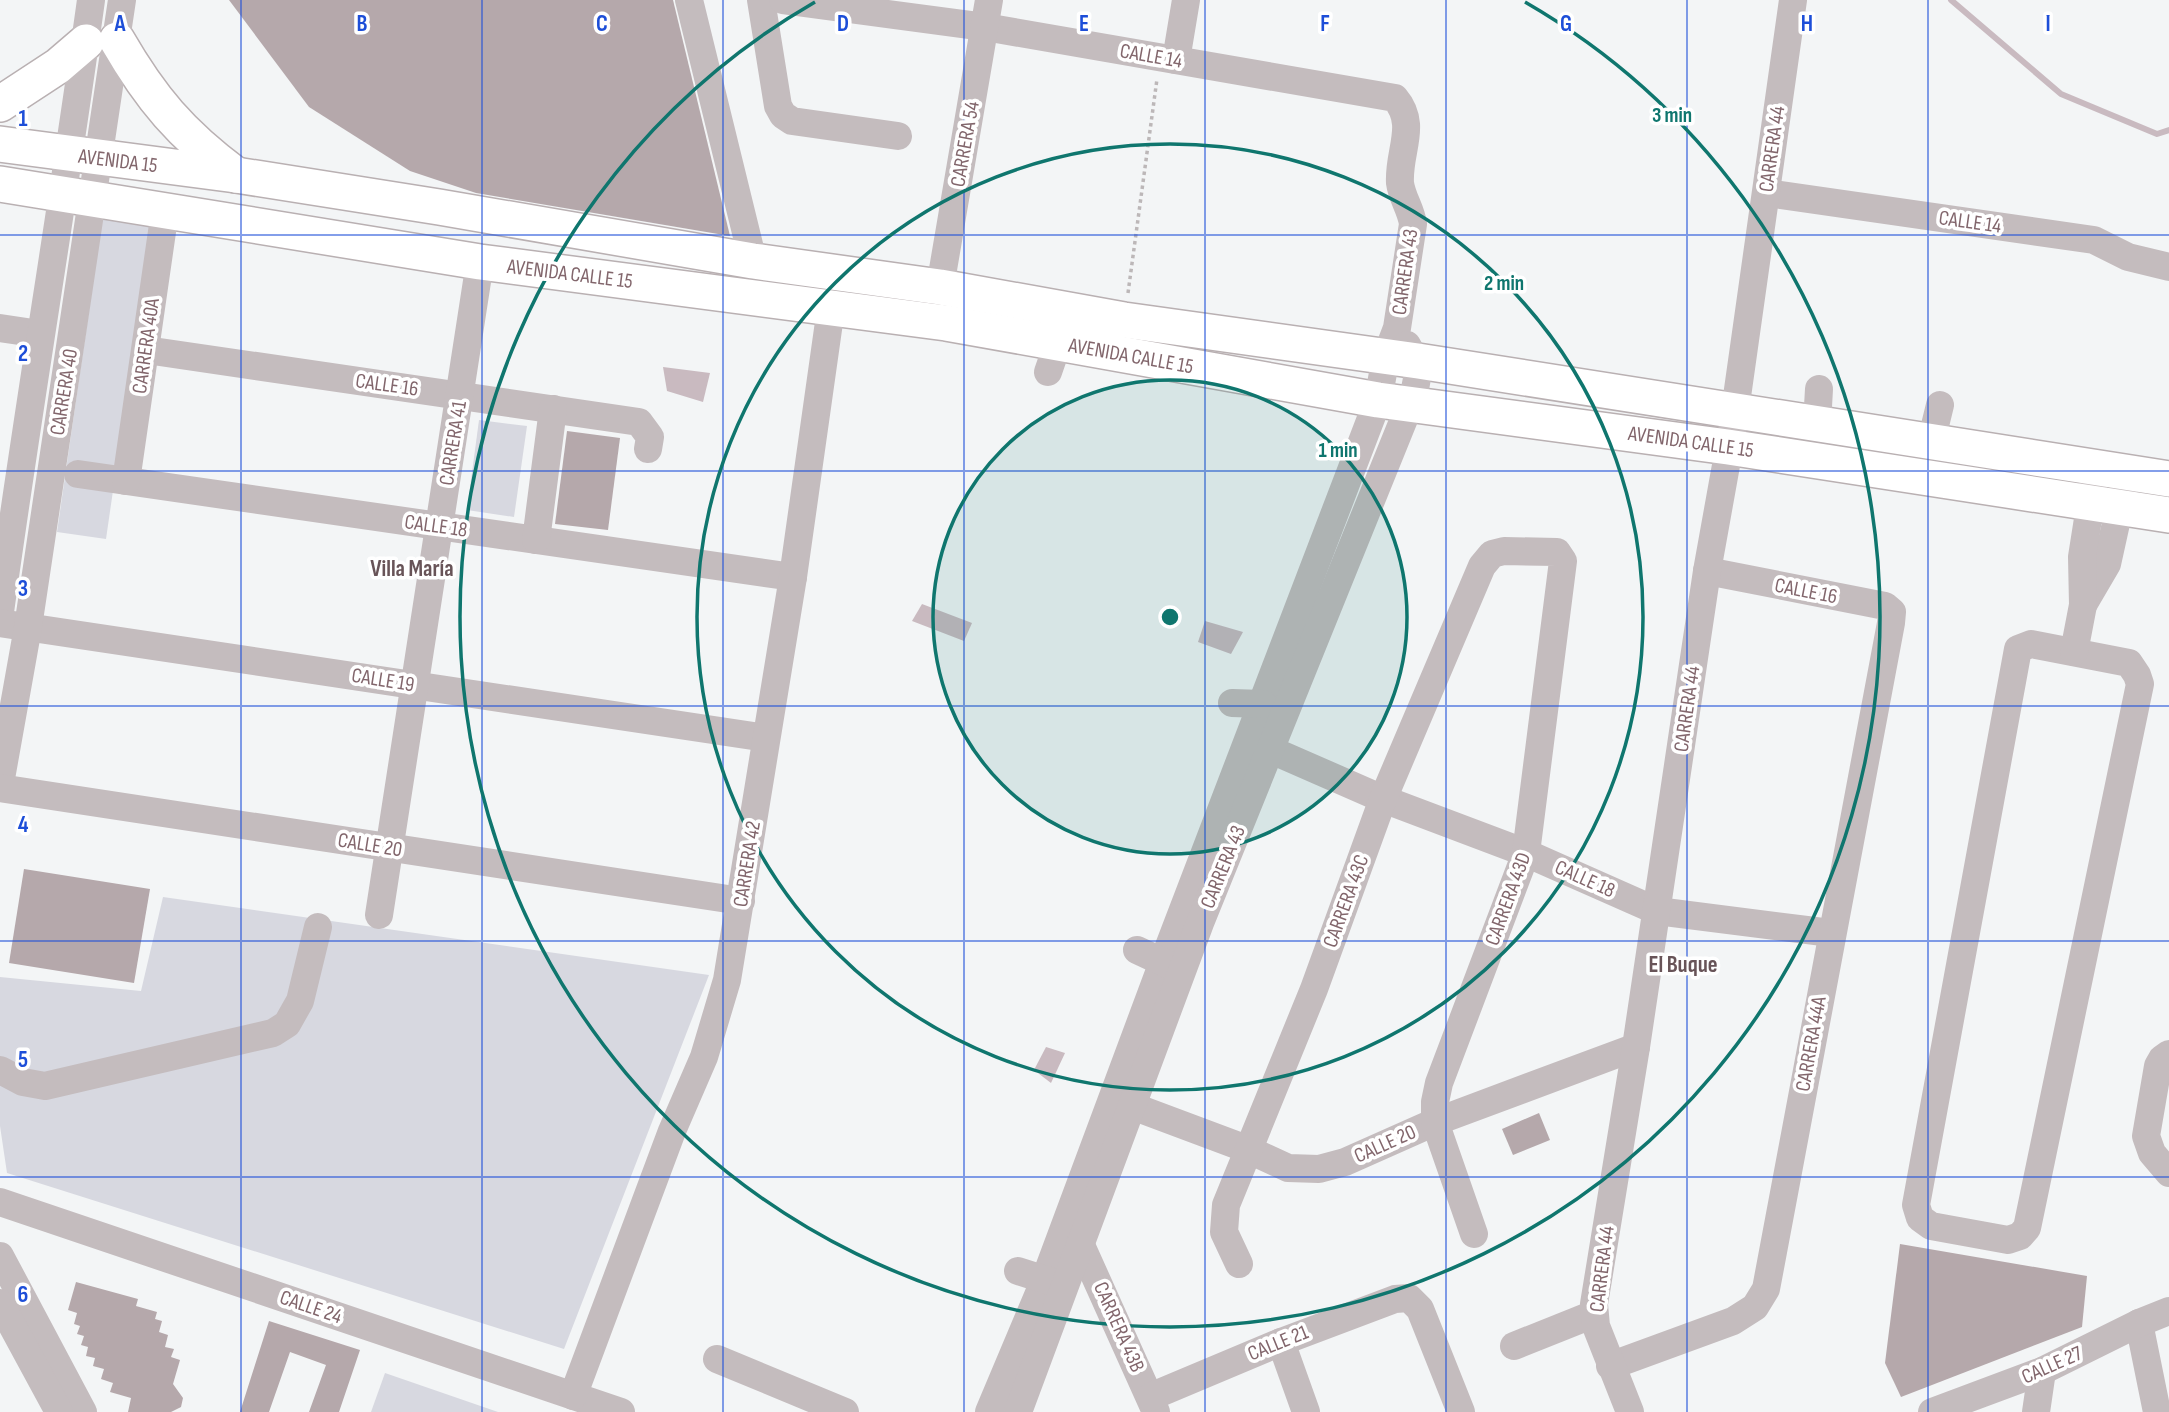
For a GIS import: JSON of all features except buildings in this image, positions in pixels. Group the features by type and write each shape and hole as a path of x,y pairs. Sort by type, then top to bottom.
{"main road":[{"path":"0,104 102,41 140,79 167,115 200,148 236,175"},
{"name":"AVENIDA 15","path":"0,144 236,175"},
{"name":"AVENIDA CALLE 15","path":"236,175 753,261 940,287 1124,320 1400,349 1734,411 2169,479"},
{"name":"AVENIDA 15","path":"0,184 77,196"},
{"name":"AVENIDA CALLE 15","path":"77,196 480,262 946,323 1053,357 1728,447 2169,515"}],"street":[{"name":"CARRERA 40","path":"91,0 102,41"},
{"name":"CARRERA 40","path":"0,786 28,627 77,196 102,41 122,0"},
{"path":"690,0 753,261"},
{"path":"761,0 778,106 783,115 792,121 898,136"},
{"name":"CALLE 14","path":"783,0 987,14 1168,59 1395,98"},
{"path":"1168,59 1186,0"},
{"name":"CARRERA 44","path":"1630,1412 1610,1366 1594,1314 1707,571 1734,411 1793,0"},
{"name":"CARRERA 54","path":"940,287 987,14"},
{"name":"CARRERA 43","path":"1018,1412 1043,1278 1080,1243 1132,1105 1173,967 1263,704 1394,402 1416,389 1400,349 1413,224 1400,180 1407,122 1404,109 1395,98"},
{"name":"CALLE 14","path":"1767,193 2094,240 2128,257 2169,267"},
{"name":"CARRERA 40","path":"0,612 10,466 40,334 77,196"},
{"name":"CARRERA 40A","path":"126,481 165,211"},
{"name":"CARRERA 41","path":"379,915 480,262"},
{"name":"CARRERA 42","path":"573,1396 672,1131 704,1057 727,980 793,578 831,308"},
{"path":"0,328 40,334"},
{"name":"CALLE 16","path":"146,350 639,422 650,437 648,449"},
{"path":"1817,424 1819,389"},
{"name":"CARRERA 43","path":"989,1412 1173,967 1271,750 1394,402"},
{"path":"1931,442 1940,405"},
{"path":"536,540 553,409"},
{"path":"2074,652 2083,605 2082,557 2105,505 2111,470"},
{"name":"CALLE 18","path":"78,474 793,578"},
{"name":"CARRERA 43D","path":"1474,1234 1435,1122 1435,1102 1439,1083 1526,853 1563,561 1557,552 1504,551"},
{"name":"CARRERA 43C","path":"1239,1264 1224,1233 1226,1205 1314,989 1383,799 1482,566 1492,554 1504,551"},
{"name":"CALLE 16","path":"1707,571 1885,606 1892,612 1891,624"},
{"name":"CALLE 19","path":"0,623 766,738"},
{"name":"CARRERA 44A","path":"1610,1366 1733,1321 1755,1307 1766,1289 1891,624"},
{"path":"2031,644 2074,652 2129,663 2140,684 2027,1228 2020,1236 2008,1240 1931,1226 1920,1218 1916,1205 2018,649 2031,644"},
{"path":"1232,703 1263,704"},
{"name":"CALLE 18","path":"1271,750 1383,799 1526,853 1657,911 1831,933"},
{"name":"CALLE 20","path":"0,786 741,901"},
{"path":"0,1070 23,1082 45,1086 273,1033 287,1024 300,1001 318,927"},
{"path":"1137,950 1173,967"},
{"name":"CALLE 20","path":"1132,1105 1247,1149 1288,1168 1319,1168 1345,1162 1435,1122 1636,1047"},
{"path":"2169,1054 2158,1066 2146,1130 2150,1148 2169,1173"},
{"name":"CALLE 24","path":"0,1202 621,1412"},
{"name":"CARRERA 43B","path":"1080,1243 1153,1404"},
{"path":"0,1256 83,1412"},
{"name":"CALLE 21","path":"1153,1404 1281,1342 1395,1299 1409,1298 1420,1309 1461,1412"},
{"path":"0,1303 59,1412"},
{"name":"CALLE 27","path":"1932,1412 2042,1371 2169,1311"},
{"path":"1514,1346 1594,1314"},
{"path":"2139,1323 2157,1412"},
{"path":"1281,1342 1306,1412"},
{"path":"717,1359 845,1412"},
{"path":"2036,1412 2042,1371"}],"path":[{"path":"1124,320 1168,59"}],"shaded area":[{"path":"103,214 152,221 106,539 57,532"},
{"path":"663,367 710,373 703,402 667,391"},
{"path":"479,420 527,426 514,517 467,510"},
{"path":"922,604 972,623 964,641 912,621"},
{"path":"1205,621 1243,632 1231,654 1198,642"},
{"path":"163,897 709,975 564,1349 7,1173 0,1126 0,977 141,991"},
{"path":"1046,1047 1065,1053 1051,1083 1034,1070"},
{"path":"385,1373 498,1412 371,1412"}],"waterway":[{"path":"1951,0 2061,94 2157,134 2169,130"}],"district":[{"name":"Villa María","path":"412,569"},
{"name":"El Buque","path":"1683,965"}]}
